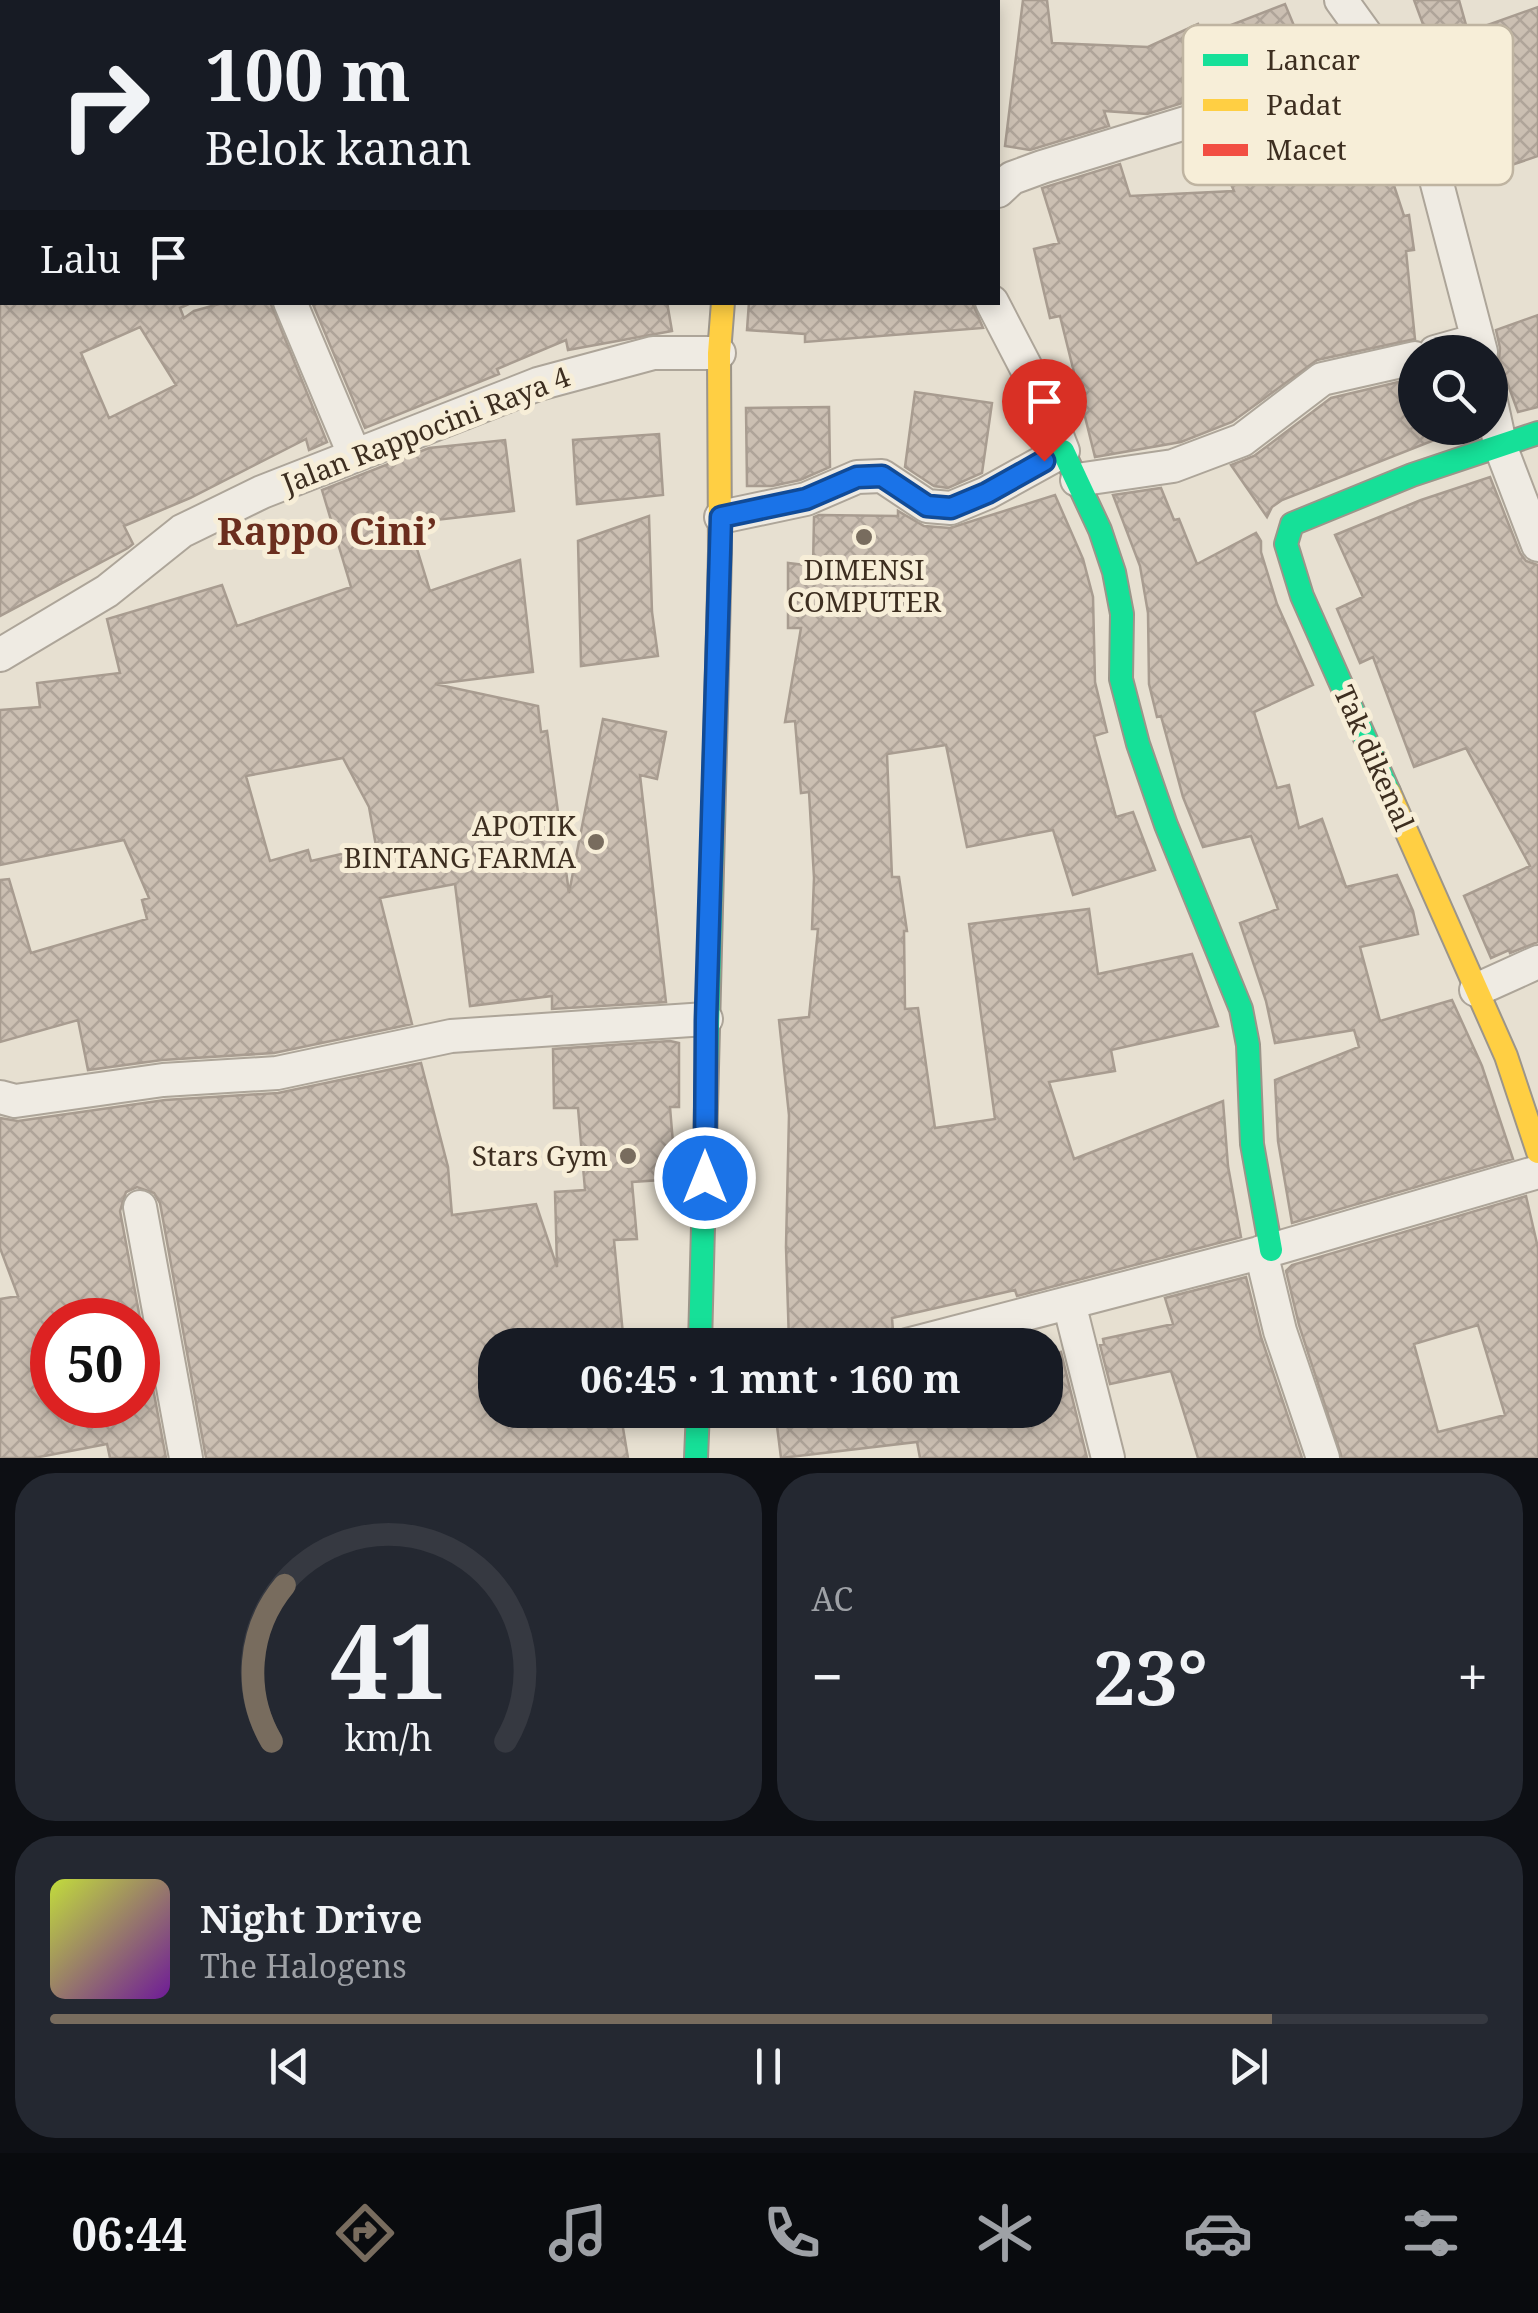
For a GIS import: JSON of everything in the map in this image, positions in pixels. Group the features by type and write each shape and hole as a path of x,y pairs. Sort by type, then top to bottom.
{"street":[{"path":"1341,0 1359,25"},
{"path":"1000,189 1012,178 1042,167 1183,124"},
{"path":"1437,185 1476,335"},
{"path":"291,305 354,454"},
{"path":"701,1328 721,517 722,305"},
{"path":"994,305 1044,402 1097,524 1117,584 1122,617 1118,651 1122,686 1139,744 1174,846 1218,947 1245,1024 1254,1166 1280,1331 1322,1458"},
{"name":"Jalan Rappocini Raya 4","path":"0,655 107,591 182,531 262,492 538,384 654,352 719,354"},
{"path":"1078,480 1174,466 1242,440 1322,379 1398,362"},
{"path":"1501,448 1538,433"},
{"path":"1500,445 1538,545"},
{"name":"Tak dikenal","path":"1501,448 1412,475 1292,524 1286,544 1302,596 1506,1056 1538,1152"},
{"path":"721,517 806,499 857,477 882,476 927,506 951,508 987,493 1063,450"},
{"path":"1476,990 1538,962"},
{"path":"0,1097 15,1101 175,1078 277,1073 451,1036 706,1020"},
{"path":"973,1328 1266,1251 1538,1172"},
{"path":"140,1208 186,1458"},
{"path":"1069,1303 1108,1458"},
{"path":"696,1458 697,1428"}],"building":[{"path":"1023,0 1047,0 1052,43 1148,47 1183,31 1183,103 1147,114 1104,111 1109,126 1030,150 1005,146"},
{"path":"1414,0 1459,0 1466,25 1423,25"},
{"path":"1285,4 1294,25 1231,25"},
{"path":"1538,7 1538,156 1513,164 1513,25 1488,25"},
{"path":"1120,164 1130,196 1234,191 1231,185 1394,185 1404,216 1409,215 1414,250 1406,251 1415,335 1398,335 1398,343 1317,360 1232,422 1181,442 1095,457 1060,316 1050,318 1034,249 1059,243 1042,188"},
{"path":"0,305 186,305 180,308 184,318 215,305 271,305 327,442 309,450 306,439 190,498 124,526 133,544 0,616","holes":["140,327 176,385 109,418 81,353"]},
{"path":"313,305 668,305 672,331 568,350 566,340 497,369 499,374 365,428"},
{"path":"749,305 973,305 983,328 805,342 805,334 747,330"},
{"path":"1538,315 1538,407 1518,412 1508,385 1508,335 1497,335 1496,330"},
{"path":"1398,382 1398,445 1422,445 1282,500 1267,517 1231,465 1254,456 1331,398"},
{"path":"915,392 992,403 982,473 948,488 934,486 905,467"},
{"path":"829,407 830,467 800,480 747,486 746,408"},
{"path":"659,434 663,495 577,504 573,440"},
{"path":"505,440 514,511 409,523 430,591 520,560 533,672 435,684 538,706 541,732 547,731 569,893 603,719 666,732 657,779 640,775 666,1002 552,1009 552,996 470,1006 455,884 380,898 412,1024 274,1053 162,1060 88,1070 78,1020 0,1042 0,880 9,879 31,953 147,919 142,900 149,898 124,840 0,865 0,710 40,707 37,683 120,673 107,619 222,585 237,626 351,587 322,490 429,448","holes":["343,758 369,807 376,846 311,861 308,850 270,861 246,776"]},
{"path":"1490,477 1520,553 1526,561 1538,565 1538,942 1491,958 1464,896 1530,866 1466,748 1414,767 1373,657 1360,663 1337,609 1363,597 1335,535"},
{"path":"1161,488 1197,564 1256,533 1261,541 1277,604 1313,685 1254,712 1277,788 1289,785 1299,828 1322,819 1346,887 1397,875 1413,911 1418,934 1360,947 1380,1021 1452,1000 1482,1066 1513,1159 1292,1223 1278,1141 1275,1080 1359,1047 1354,1030 1275,1043 1266,1001 1240,923 1278,909 1251,836 1203,847 1183,797 1149,684 1148,613 1140,566 1113,495"},
{"path":"1055,495 1083,559 1093,597 1095,682 1107,732 1094,736 1116,817 1133,812 1155,870 1073,895 1053,830 967,847 946,745 887,754 892,877 899,877 907,931 905,1009 918,1008 935,1128 995,1119 969,924 1089,909 1098,974 1192,954 1218,1026 1111,1050 1115,1071 1049,1082 1074,1159 1223,1101 1228,1166 1241,1237 1017,1296 1015,1290 892,1318 893,1328 789,1328 789,1115 779,1020 809,1017 818,929 812,929 814,878 809,792 801,793 795,721 785,722 801,628 788,628 788,563 813,566 814,517 819,515 898,516 898,511 924,526 950,528"},
{"path":"649,516 652,612 658,656 581,666 578,541"},
{"path":"679,1043 679,1107 670,1107 676,1179 632,1182 637,1239 614,1240 622,1328 478,1328 478,1428 623,1428 628,1458 206,1458 160,1203 154,1193 137,1187 126,1192 120,1211 136,1298 30,1298 30,1428 160,1426 166,1458 110,1458 107,1444 34,1458 0,1458 0,1299 18,1296 0,1248 0,1118 18,1121 165,1100 278,1093 421,1063 448,1167 452,1215 536,1204 557,1267 555,1192 585,1190 578,1108 554,1108 553,1049"},
{"path":"1526,1196 1538,1248 1538,1458 1342,1458 1299,1325 1286,1271 1292,1265","holes":["1478,1325 1505,1415 1438,1432 1414,1344"]},
{"path":"1246,1277 1261,1337 1302,1458 1198,1458 1171,1371 1110,1384 1100,1345 1104,1344 1103,1339 1173,1324 1165,1298"},
{"path":"1063,1360 1087,1458 920,1458 917,1442 781,1458 777,1428 1063,1428"}],"traffic: fast":[{"path":"1389,792 1302,596 1286,544 1292,524 1412,475 1538,433"},
{"path":"1063,451 1100,530 1114,572 1122,614 1121,679 1138,744 1166,825 1241,1009 1248,1045 1252,1144 1271,1250"},
{"path":"700,1328 720,551"},
{"path":"696,1458 697,1428"}],"traffic: slow":[{"path":"720,551 719,353 723,305"},
{"path":"1389,792 1506,1056 1538,1152"}],"place":[{"name":"DIMENSI COMPUTER","path":"864,537"},
{"name":"APOTIK BINTANG FARMA","path":"596,842"},
{"name":"Stars Gym","path":"628,1156"}],"district":[{"name":"Rappo Ciniʼ","path":"327,532"}],"route":[{"path":"705,1178 721,517 806,499 857,477 882,476 927,506 951,508 1044,461"}]}
